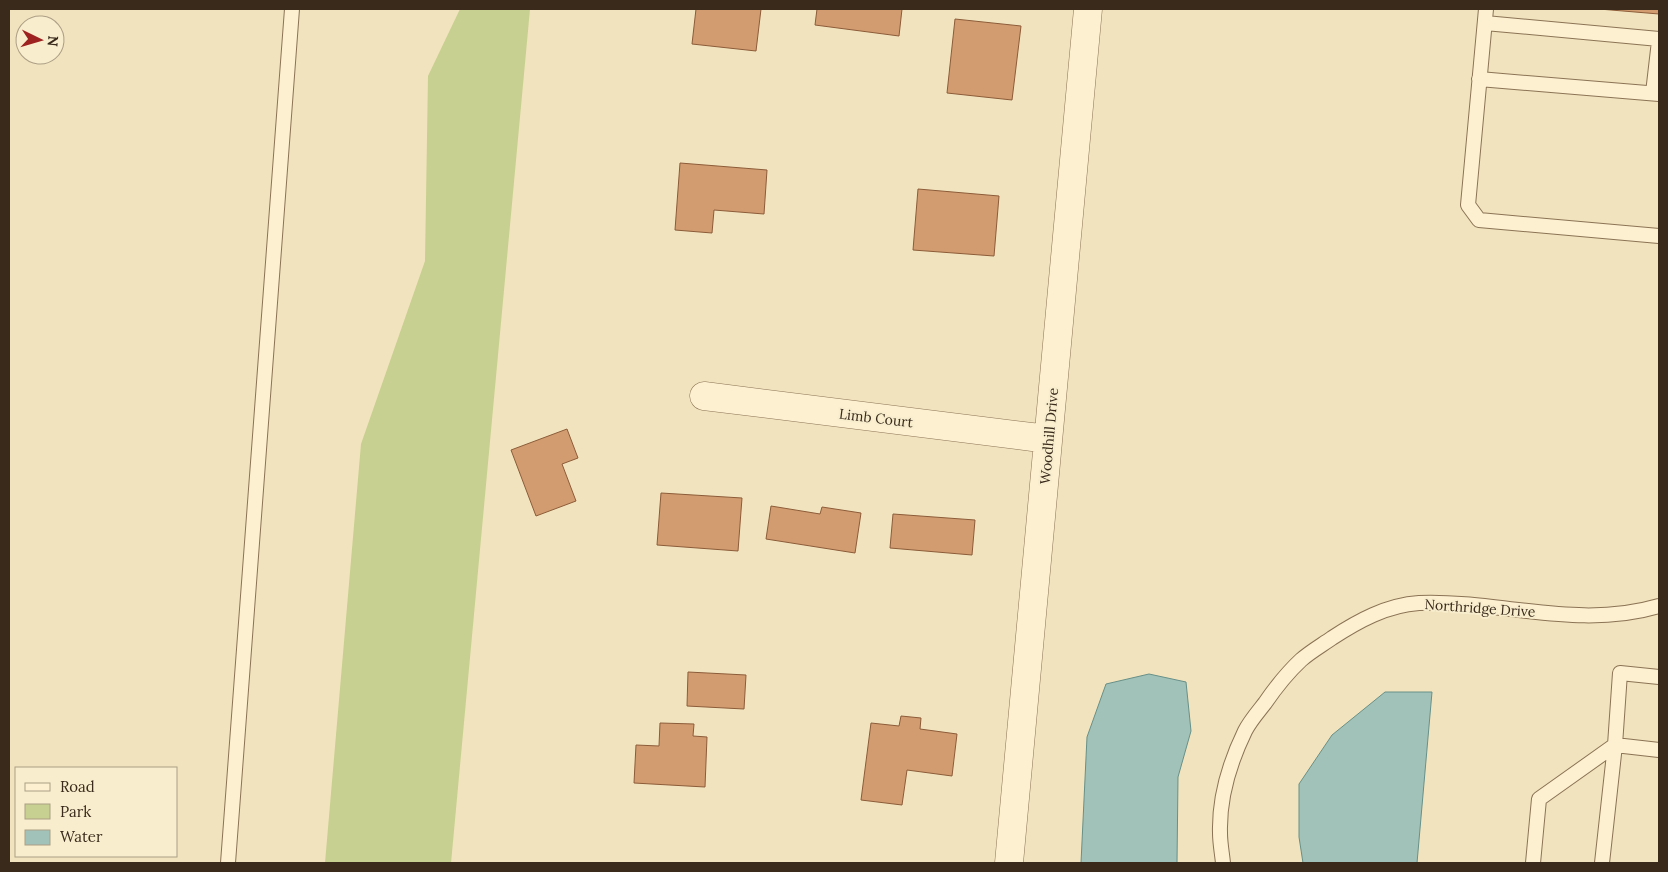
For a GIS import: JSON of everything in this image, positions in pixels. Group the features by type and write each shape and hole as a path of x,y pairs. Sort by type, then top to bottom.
{"street":[{"name":"Woodhill Drive","path":"1010,863 1088,9"},
{"name":"Limb Court","path":"704,396 1048,439"}],"lane":[{"path":"228,863 292,9"},
{"path":"1480,79 1656,94 1659,40 1486,16 1480,79 1468,205 1479,220 1659,236"},
{"name":"Northridge Drive","path":"1223,863 1220,832 1224,792 1233,760 1246,729 1283,677 1303,658 1353,624 1388,609 1417,603 1456,604 1573,616 1608,616 1659,606"},
{"path":"1602,863 1615,745 1620,673 1659,677"},
{"path":"1533,863 1539,799 1615,745 1659,750"}],"green space":[{"path":"460,9 530,9 451,863 325,863 361,444 425,261 428,76"}],"water":[{"path":"1149,674 1186,682 1191,731 1178,777 1177,863 1081,863 1087,737 1106,684"},
{"path":"1385,692 1432,692 1417,863 1303,863 1299,837 1299,784 1332,735"}],"building":[{"path":"696,9 761,9 756,51 692,44"},
{"path":"817,9 902,9 899,36 815,25"},
{"path":"1599,9 1659,9 1659,14"},
{"path":"955,19 1021,26 1012,100 947,93"},
{"path":"680,163 767,170 764,214 714,210 712,233 675,230"},
{"path":"918,189 999,196 994,256 913,250"},
{"path":"567,429 578,458 562,464 576,501 536,516 511,450"},
{"path":"661,493 742,498 738,551 657,545"},
{"path":"771,506 820,514 822,507 861,513 855,553 766,539"},
{"path":"893,514 975,520 972,555 890,548"},
{"path":"688,672 746,675 744,709 687,706"},
{"path":"901,716 921,718 920,729 957,734 952,776 907,770 902,805 861,800 871,723 899,726"},
{"path":"660,723 694,724 693,736 707,737 705,787 634,783 636,745 659,746"}]}
